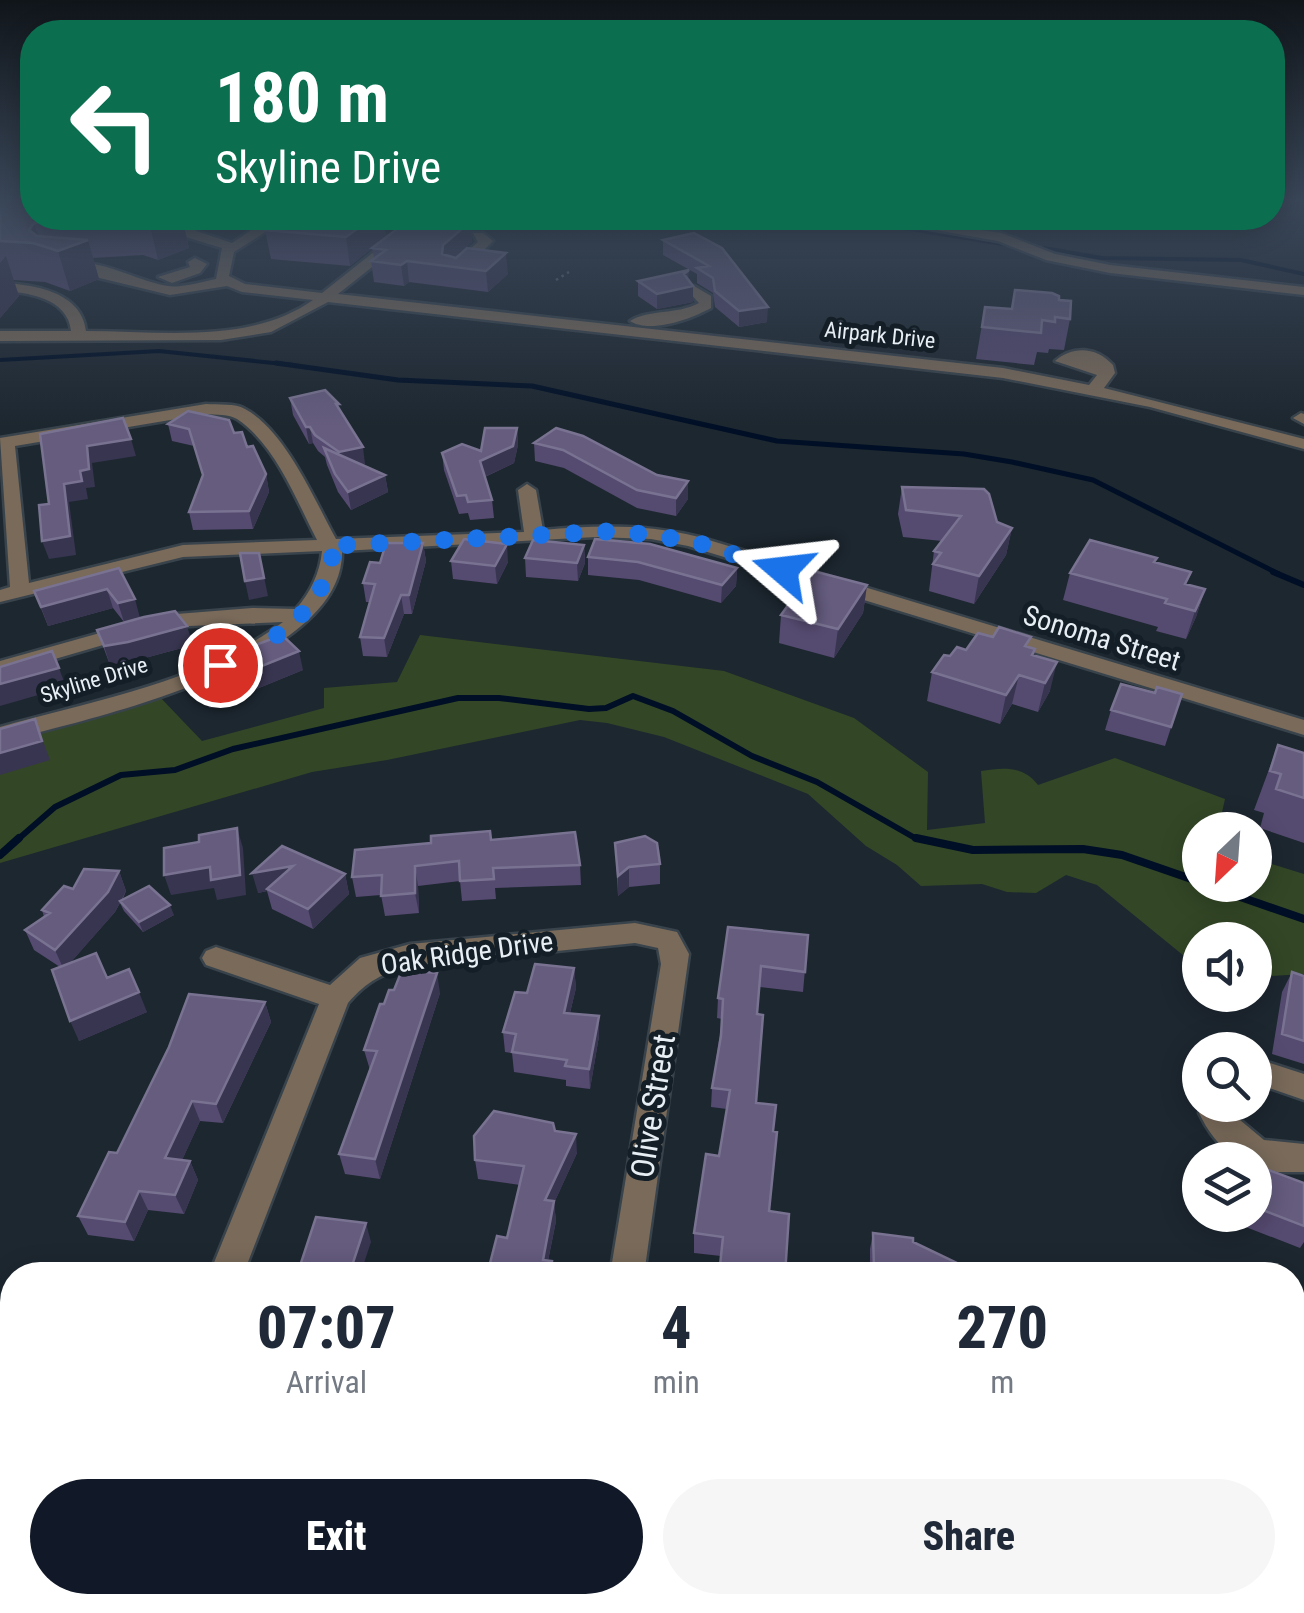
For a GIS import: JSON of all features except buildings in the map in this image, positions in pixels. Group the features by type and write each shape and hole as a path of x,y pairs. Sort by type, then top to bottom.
{"street":[{"name":"Airpark Drive","path":"114,275 170,291 226,282 324,299 955,366 1302,432"},
{"path":"223,275 226,282"},
{"path":"289,321 324,299 351,275"},
{"path":"1163,275 1304,292"},
{"path":"0,287 28,290 68,308 77,318 78,336"},
{"path":"626,331 640,318 697,313 706,305 706,299 694,290"},
{"path":"455,313 468,299"},
{"path":"0,336 221,336 289,321 416,308"},
{"path":"1093,390 1107,374"},
{"path":"10,593 3,442 206,410 239,412 276,447 328,546"},
{"path":"526,490 535,537"},
{"name":"Sonoma Street","path":"10,593 168,552 618,531 692,541 1304,728"},
{"name":"Skyline Drive","path":"0,735 220,665 268,642 301,616 322,589 333,553 328,546"},
{"path":"0,668 164,621 252,614 301,616"},
{"name":"Oak Ridge Drive","path":"231,1262 336,998 352,978 370,966 410,955 635,933 667,939"},
{"name":"Olive Street","path":"629,1262 675,964 675,954 667,939"},
{"path":"216,958 336,998"},
{"path":"1272,1076 1304,1088"},
{"path":"1220,1122 1225,1131 1254,1152 1283,1161 1304,1158"}],"path":[{"path":"556,280 564,275"}],"green space":[{"path":"420,635 724,671 854,718 928,772 927,830 985,823 981,771 1012,769 1038,785 1115,758 1225,799 1222,812 1182,812 1182,902 1272,902 1272,864 1304,874 1304,974 1272,976 1272,922 1182,922 1182,954 1097,885 1066,875 1036,893 1007,892 982,884 921,886 866,846 808,794 664,737 580,720 312,772 0,863 0,742 157,694 202,741 324,708 324,688 397,682"}],"waterway":[{"path":"0,360 159,351 282,364"},
{"path":"276,363 282,364"},
{"path":"282,364 293,365"},
{"path":"282,364 398,380 532,386 777,441 964,454 1012,462 1093,480 1279,574"},
{"path":"1273,572 1304,585"},
{"path":"16,841 55,807 121,775 175,770 233,749 458,698 499,698 589,709 606,708 633,696 673,711 752,756 817,782 915,838 928,841"},
{"path":"0,855 19,838"},
{"path":"916,838 973,850 1083,849 1122,855 1182,876"},
{"path":"1255,902 1304,919"}],"route":[{"path":"220,665 280,635 308,610 322,589 331,564 333,553 328,546 618,531 692,541 783,570"}]}
